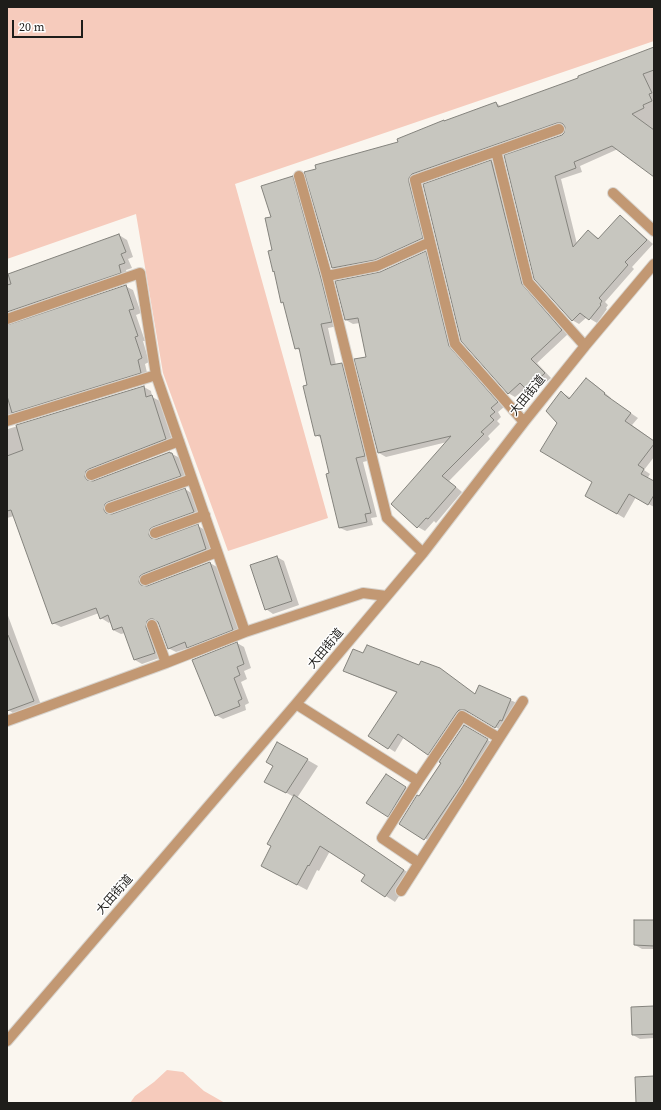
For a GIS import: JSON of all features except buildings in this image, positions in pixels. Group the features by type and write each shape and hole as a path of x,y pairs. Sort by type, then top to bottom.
{"street":[{"path":"524,422 455,344 414,180 559,129"},
{"path":"496,151 528,282 585,346"},
{"path":"300,176 387,518 423,553"},
{"path":"613,193 654,231"},
{"path":"326,276 377,266 430,242"},
{"name":"大田街道","path":"7,1041 296,704 423,553 524,422 654,264"},
{"path":"7,319 140,273 156,375 245,632"},
{"path":"7,421 156,375"},
{"path":"91,475 179,441"},
{"path":"110,508 192,479"},
{"path":"155,533 205,515"},
{"path":"145,580 217,552"},
{"path":"7,721 166,663 245,632 363,593 386,596"},
{"path":"152,625 166,663"},
{"path":"401,891 523,701"},
{"path":"296,704 418,781"},
{"path":"419,863 382,838 418,781 462,716 499,738"}],"shaded area":[{"path":"7,7 654,7 654,41 235,184 328,518 228,551 163,373 136,214 7,259"},
{"path":"167,1070 183,1072 204,1091 225,1103 130,1103 135,1096"}]}
